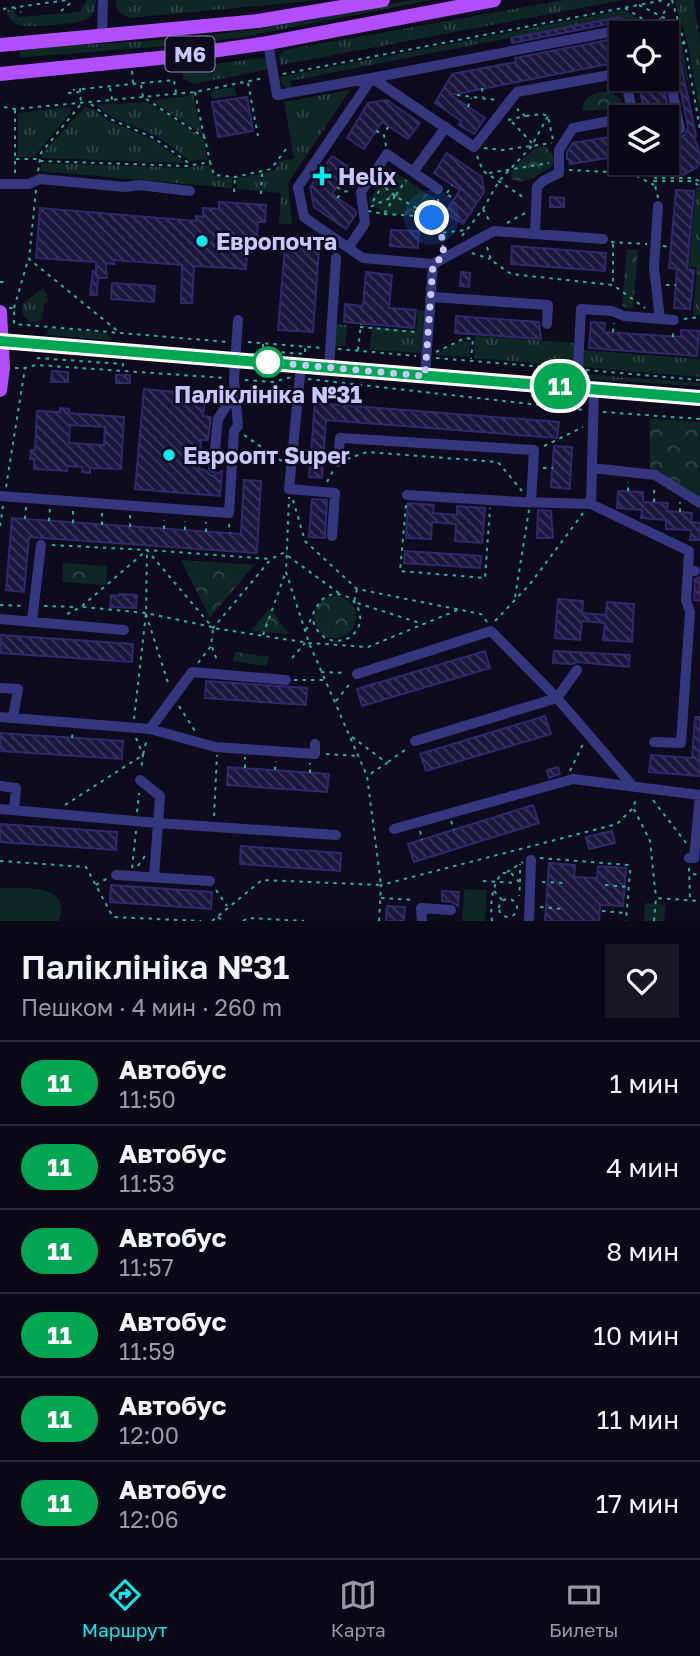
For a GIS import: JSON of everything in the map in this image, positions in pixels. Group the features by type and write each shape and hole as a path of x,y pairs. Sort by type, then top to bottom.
{"main road":[{"name":"М6","path":"0,45 258,21 329,5 379,0"},
{"name":"М6","path":"0,74 157,58 268,43 494,0"},
{"path":"0,390 3,368 1,341 6,309"}],"street":[{"path":"102,35 103,0"},
{"path":"268,43 277,95 609,32"},
{"path":"372,78 474,147 517,92 609,75"},
{"path":"372,78 299,187 304,217 363,258 433,264 494,231 603,239"},
{"path":"672,91 680,129"},
{"path":"535,234 537,187 561,165 559,150 573,128 609,121"},
{"path":"412,171 446,127"},
{"path":"349,247 365,223 366,209 360,192 387,154 442,191"},
{"path":"0,184 29,184 37,180 125,187 139,185 190,191"},
{"path":"658,206 654,245 660,319"},
{"path":"329,368 336,258"},
{"path":"425,376 433,264"},
{"path":"432,297 548,305 547,324"},
{"path":"576,387 581,309 674,320"},
{"path":"2,497 229,513 234,431 238,426 234,379 238,320"},
{"path":"1,341 700,398"},
{"path":"301,365 295,378 289,489 335,493 332,536"},
{"path":"591,503 594,389"},
{"path":"213,468 218,419 235,392"},
{"path":"338,462 340,438 534,450 531,502"},
{"path":"592,468 655,475 700,503"},
{"path":"407,495 591,503 689,551 691,570 686,600 690,612 681,743 654,742"},
{"path":"32,621 41,545"},
{"path":"0,618 124,630"},
{"path":"357,674 491,631 637,785"},
{"path":"415,741 557,698 577,670"},
{"path":"150,729 191,672 286,680"},
{"path":"0,688 18,690 13,718"},
{"path":"0,718 150,729 225,748 315,749"},
{"path":"394,829 573,779 637,785 700,795 694,858 689,858"},
{"path":"140,780 160,796 154,877"},
{"path":"0,786 16,788 14,810"},
{"path":"0,809 336,835"},
{"path":"528,921 529,861"},
{"path":"112,876 209,881"},
{"path":"422,921 421,902 451,910"}],"path":[{"path":"11,0 12,7"},
{"path":"3,9 67,0"},
{"path":"61,11 74,0"},
{"path":"4,107 15,109 81,104 195,92 664,0"},
{"path":"660,21 671,0"},
{"path":"671,0 677,21"},
{"path":"639,5 670,21"},
{"path":"12,7 21,12"},
{"path":"625,7 643,21"},
{"path":"679,26 700,129"},
{"path":"679,42 685,45"},
{"path":"68,93 174,80 176,94"},
{"path":"247,82 253,123 258,135"},
{"path":"141,84 144,98 205,138"},
{"path":"110,86 112,101"},
{"path":"482,88 484,99"},
{"path":"73,90 80,90"},
{"path":"80,90 81,104 41,153 39,160 29,259 6,309 14,324 700,380"},
{"path":"195,92 214,175 235,177 271,169 286,149"},
{"path":"457,96 509,102 525,117"},
{"path":"468,107 471,97"},
{"path":"90,103 110,119 154,138 191,165"},
{"path":"15,109 16,159 191,165 210,162"},
{"path":"496,121 542,114 548,117"},
{"path":"452,252 483,209 499,181 532,145 548,117"},
{"path":"483,209 494,231 536,206 483,171 474,147 502,150 554,143 548,117"},
{"path":"510,120 532,145"},
{"path":"387,154 384,135 388,127"},
{"path":"376,131 384,135"},
{"path":"488,173 561,165 609,170"},
{"path":"384,214 412,171"},
{"path":"261,194 262,172"},
{"path":"635,175 654,185 658,206"},
{"path":"655,175 655,178 693,178 700,184"},
{"path":"372,176 395,196 440,221"},
{"path":"234,192 235,177"},
{"path":"654,185 654,181 691,181 700,184"},
{"path":"452,185 442,191 440,221 441,233 452,252 491,260 511,274 613,285 660,319"},
{"path":"366,209 383,186"},
{"path":"337,187 343,191 360,192"},
{"path":"337,198 343,191"},
{"path":"366,209 395,196"},
{"path":"366,209 384,214 432,218"},
{"path":"441,233 466,230"},
{"path":"483,236 491,260"},
{"path":"613,285 613,242 654,245"},
{"path":"29,259 122,334"},
{"path":"0,282 8,282"},
{"path":"674,320 700,317"},
{"path":"358,351 361,325 415,332"},
{"path":"467,333 467,338"},
{"path":"427,357 467,338 473,339 471,360"},
{"path":"263,343 263,351 293,355 305,354 305,347"},
{"path":"293,355 294,345"},
{"path":"37,358 123,364 122,371"},
{"path":"3,368 37,365 273,382 295,378 593,416 700,419"},
{"path":"0,526 2,497 25,368"},
{"path":"534,450 547,445 593,416"},
{"path":"547,437 547,445"},
{"path":"654,502 655,475"},
{"path":"263,636 286,572 289,489"},
{"path":"289,489 305,541 357,589 481,614 489,627 530,584 591,503"},
{"path":"407,495 400,571 485,578 491,500"},
{"path":"25,519 26,499"},
{"path":"49,521 50,500"},
{"path":"73,502 73,523"},
{"path":"102,504 102,524"},
{"path":"130,527 131,506"},
{"path":"41,545 271,559"},
{"path":"51,623 81,607 147,550"},
{"path":"147,550 213,628"},
{"path":"218,663 211,646 213,628 271,559 288,550"},
{"path":"287,556 354,602 424,624"},
{"path":"286,572 307,643 368,776 382,884 379,921"},
{"path":"335,645 356,631 360,618 354,602 357,589"},
{"path":"305,631 317,603 324,597 341,595"},
{"path":"0,605 81,607 146,613 213,628 307,643 368,647 460,609"},
{"path":"146,613 172,696 206,748 218,750 213,827"},
{"path":"313,617 315,627 323,637 340,641"},
{"path":"292,658 307,643"},
{"path":"191,672 211,646"},
{"path":"321,672 357,674"},
{"path":"335,702 357,674"},
{"path":"286,680 325,680"},
{"path":"53,813 143,755 150,729"},
{"path":"565,781 588,734"},
{"path":"352,737 387,763"},
{"path":"368,776 415,741"},
{"path":"315,749 359,756"},
{"path":"637,785 688,846 690,899"},
{"path":"212,921 262,880 382,884 617,824 633,808 650,841 656,898 654,921"},
{"path":"491,920 496,881 502,873 542,858 625,863 630,867 626,921"},
{"path":"519,896 528,882 529,861"},
{"path":"0,862 86,867 113,917 112,921"},
{"path":"506,872 528,882"},
{"path":"693,874 700,874"},
{"path":"96,885 112,876"},
{"path":"209,881 228,908"},
{"path":"483,881 565,883"},
{"path":"605,885 629,887"},
{"path":"494,890 502,900"},
{"path":"380,898 421,902"},
{"path":"491,920 499,912 502,900 508,898 514,901 517,910 514,915 506,917 499,912"},
{"path":"656,898 700,901"},
{"path":"532,907 564,909"},
{"path":"602,911 627,913"},
{"path":"514,915 519,921"},
{"path":"218,916 223,921"},
{"path":"113,917 201,921"},
{"path":"243,921 248,918 304,921"}],"green space":[{"path":"87,0 96,0 92,15 82,21 64,24 20,25 11,19 6,10 11,9 19,17 80,12"},
{"path":"319,0 130,18 118,10 116,1"},
{"path":"411,0 431,0 243,37 168,46 20,57 20,51 29,48 210,35 311,20"},
{"path":"564,0 623,0 281,65 279,57 284,50"},
{"path":"694,0 700,43 700,111 688,45 675,2"},
{"path":"624,10 642,21 630,21 621,16 290,81 291,89 282,84 280,77"},
{"path":"679,44 682,46 692,99"},
{"path":"267,59 271,69 193,84 183,78 183,68"},
{"path":"234,87 236,95 212,99 210,91"},
{"path":"350,90 288,183 292,224 279,224 281,193 262,191 263,173 273,171 279,165 278,161 294,159 284,102"},
{"path":"600,92 610,92 621,99 621,104 609,105 609,109 582,111 585,101"},
{"path":"193,95 202,134 152,101"},
{"path":"147,102 204,139 207,159 190,161 167,143 116,119 97,105"},
{"path":"71,107 70,113 34,157 18,157 18,113"},
{"path":"85,107 109,121 153,140 185,163 42,158 42,154"},
{"path":"544,146 553,156 554,162 550,168 526,180 511,179 514,169 523,159"},
{"path":"41,163 184,168 209,165 214,176 232,178 232,188 41,171"},
{"path":"389,168 435,199 423,216 386,214 369,202"},
{"path":"261,174 260,191 237,189 237,178"},
{"path":"696,187 700,188 700,315 693,315 697,268 689,267"},
{"path":"627,249 638,250 633,308 622,307"},
{"path":"43,288 49,301 43,305 43,318 30,322 23,315 22,304"},
{"path":"418,310 424,311 421,353 370,350 372,327 416,331"},
{"path":"336,324 347,325 346,346 334,346"},
{"path":"49,328 105,333 109,340 46,335"},
{"path":"475,336 576,343 574,366 474,358"},
{"path":"461,341 470,342 469,357 435,355"},
{"path":"583,350 699,359 700,350 700,377 582,367"},
{"path":"582,374 700,383 700,386 585,379"},
{"path":"650,419 700,422 700,500 650,470"},
{"path":"181,560 254,565 210,618"},
{"path":"63,563 107,566 106,585 62,582"},
{"path":"335,596 350,602 356,617 350,632 335,638 320,632 314,617 320,602"},
{"path":"270,608 289,634 251,631"},
{"path":"235,652 269,657 266,666 233,661"},
{"path":"0,888 44,890 53,894 59,900 61,908 59,921 0,921"},
{"path":"464,889 487,890 485,921 462,921"},
{"path":"645,903 666,905 664,921 644,921"}],"building":[{"path":"620,17 626,21 609,21 609,24 512,43 511,38"},
{"path":"609,40 609,64 451,95 485,118 474,134 459,125 461,121 435,103 452,74 516,62 515,58"},
{"path":"679,54 696,136 694,137 700,154 696,168 683,175 679,174 679,137 685,135 688,127 679,83"},
{"path":"640,91 665,91 668,105 643,105"},
{"path":"247,97 253,131 218,137 212,102"},
{"path":"387,100 420,123 408,139 382,122 364,149 347,138 368,103"},
{"path":"609,137 609,158 570,164 567,152 573,143"},
{"path":"447,153 482,177 484,192 463,224 445,213 460,190 434,173"},
{"path":"332,156 350,168 332,194 355,210 356,214 346,229 314,207 310,187"},
{"path":"676,190 694,191 687,269 694,270 690,309 674,308 677,269 669,268"},
{"path":"550,197 564,198 564,207 550,207"},
{"path":"219,202 266,205 265,222 258,222 257,238 252,237 251,253 247,253 246,269 194,266 192,303 181,303 182,265 114,260 114,264 106,263 107,278 98,278 97,295 90,295 96,262 36,258 40,208 196,221 196,216 203,217 203,208 219,209"},
{"path":"391,230 419,231 418,248 390,246"},
{"path":"512,246 606,253 605,271 511,264"},
{"path":"285,247 319,250 313,332 278,330"},
{"name":"Паліклініка №31","path":"366,272 392,275 389,308 416,310 414,328 344,322 345,304 363,306"},
{"path":"461,272 470,273 469,287 460,286"},
{"path":"112,283 155,286 154,302 111,299"},
{"path":"456,316 539,322 541,339 455,333"},
{"path":"591,322 605,323 604,332 681,337 681,330 699,331 697,356 589,348"},
{"path":"52,371 68,372 68,382 51,382"},
{"path":"116,375 130,375 130,383 116,383"},
{"name":"Евроопт Super","path":"144,389 205,395 203,416 211,417 208,440 201,440 199,469 212,476 222,471 220,496 135,489"},
{"path":"315,403 559,422 557,438 326,420 322,478 309,477"},
{"path":"60,408 69,409 69,413 124,417 121,469 90,468 90,473 82,472 82,467 67,466 67,471 34,469 34,459 30,459 31,450 35,450 37,411 60,412","holes":["70,425 105,427 104,445 69,443"]},
{"path":"554,446 572,447 570,489 551,487"},
{"path":"244,480 261,481 257,553 29,537 24,592 6,590 12,518 241,534"},
{"path":"618,491 643,492 643,502 668,503 667,511 692,513 691,522 700,523 700,540 690,540 691,530 666,529 666,520 641,518 642,510 617,508"},
{"path":"312,499 327,500 325,538 309,537"},
{"path":"408,503 434,505 433,513 457,515 457,506 485,508 482,543 455,541 456,524 432,522 431,539 406,538"},
{"path":"538,510 551,511 553,538 537,538"},
{"path":"405,551 481,556 480,568 404,563"},
{"path":"700,577 700,601 694,600 695,579"},
{"path":"111,595 137,595 136,608 110,607"},
{"path":"558,599 583,601 582,613 606,615 607,602 634,604 632,642 603,640 605,623 582,621 580,640 555,638"},
{"path":"1,635 133,644 132,662 0,653"},
{"path":"485,651 490,668 362,706 357,689"},
{"path":"554,651 630,655 629,667 577,662 553,663"},
{"path":"206,681 307,688 306,705 205,698"},
{"path":"545,716 551,734 426,771 420,754"},
{"path":"695,717 700,717 700,776 649,772 651,755 692,758"},
{"path":"0,733 123,741 122,759 0,751"},
{"path":"228,767 329,774 327,792 227,785"},
{"path":"558,767 560,774 549,778 547,770"},
{"path":"533,805 539,823 414,862 408,844"},
{"path":"0,824 117,832 116,850 0,842"},
{"path":"612,831 615,843 589,849 586,837"},
{"path":"241,846 341,853 340,871 240,864"},
{"path":"549,863 575,865 574,877 597,878 598,866 626,868 623,906 600,905 599,921 545,921"},
{"path":"111,885 212,892 211,909 110,902"},
{"path":"442,891 459,892 458,906 442,901"},
{"path":"387,906 405,907 404,921 386,921"}],"bus line":[{"name":"11","path":"0,341 700,398"}],"place":[{"name":"Helix","path":"322,176"},
{"name":"Европочта","path":"202,241"},
{"name":"Паліклініка №31","path":"268,362"},
{"name":"Евроопт Super","path":"169,455"}],"route":[{"path":"268,362 425,376 433,264 444,256 440,221 432,218"}]}
